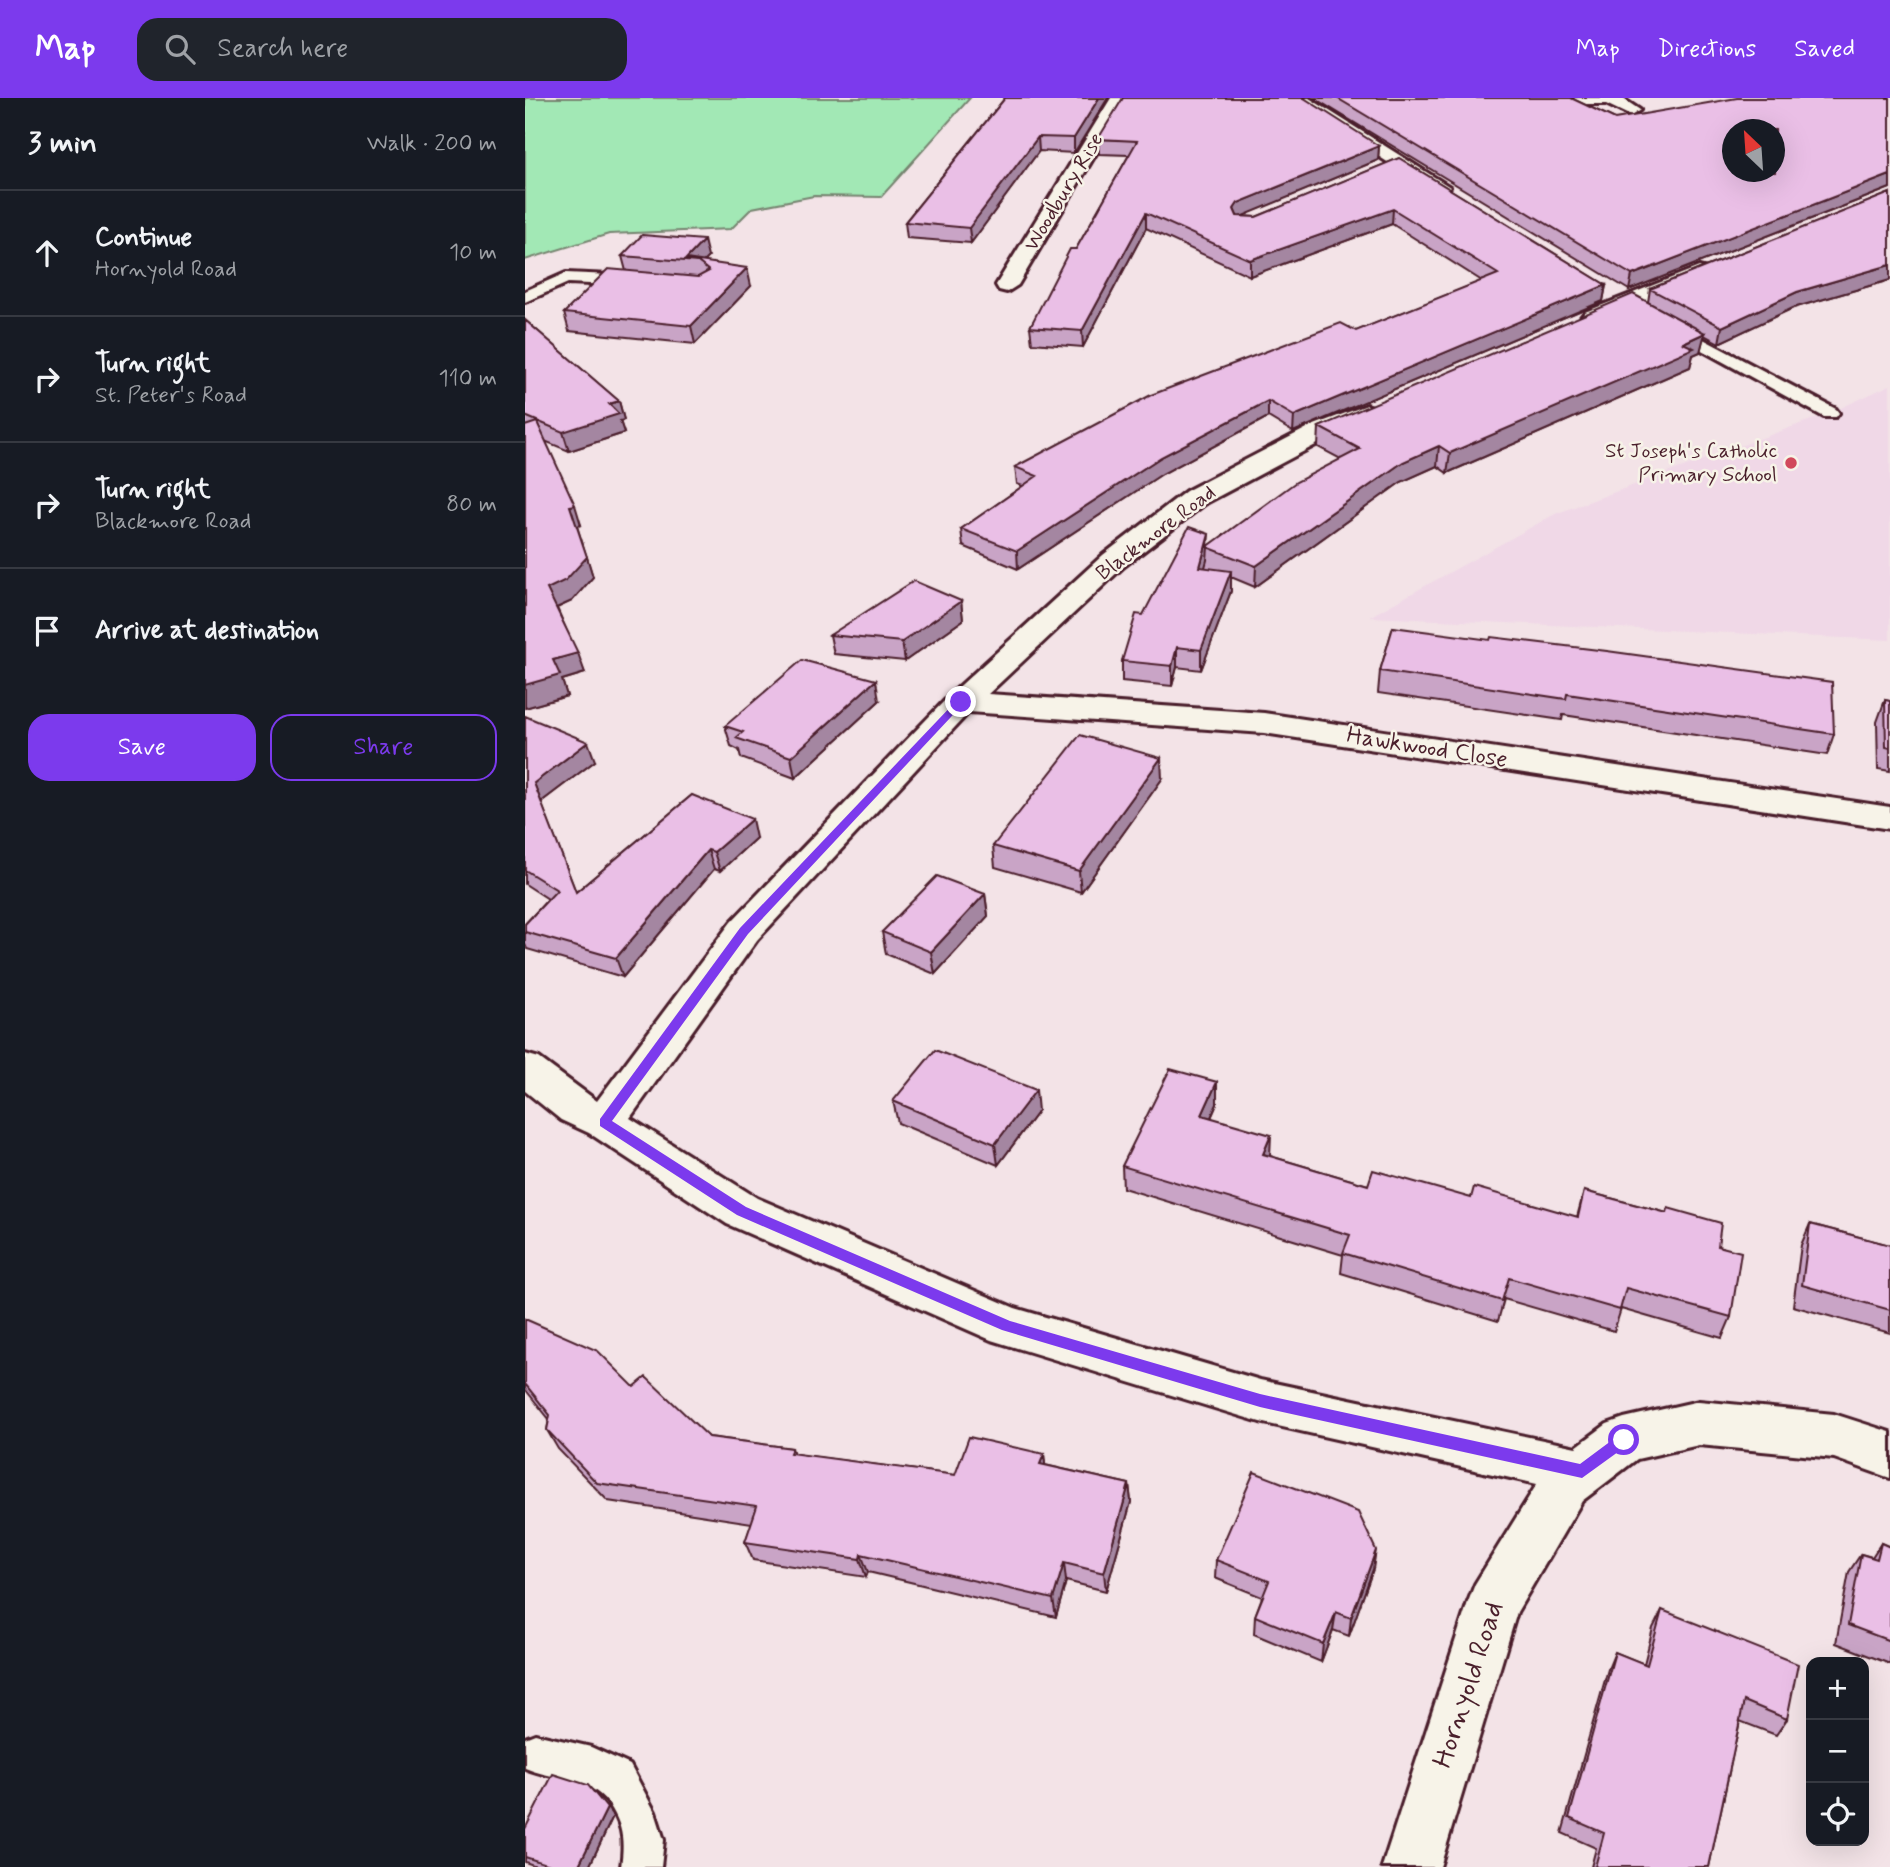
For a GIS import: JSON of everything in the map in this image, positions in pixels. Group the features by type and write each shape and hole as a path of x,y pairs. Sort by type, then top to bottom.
{"street":[{"name":"Woodbury Rise","path":"1007,285 1037,240 1120,98"},
{"path":"1296,98 1458,198"},
{"path":"1582,98 1610,99 1631,110"},
{"path":"1374,173 1399,162"},
{"path":"1566,328 1632,305 1724,265"},
{"name":"Blackmore Road","path":"604,1122 744,931 961,702 1112,561 1196,497 1318,433 1395,401"},
{"name":"Hawkwood Close","path":"961,702 1265,723 1890,818"},
{"path":"525,1069 576,1109 604,1122 742,1211 1007,1326 1260,1401 1582,1471"},
{"name":"Hornyold Road","path":"1411,1867 1494,1602 1564,1485 1624,1440 1699,1423 1834,1436 1890,1455"}],"lane":[{"path":"525,297 566,278 647,282"},
{"path":"1632,305 1830,413"},
{"path":"535,1753 591,1766 616,1779 636,1812 645,1840 641,1867"}],"shaded area":[{"name":"St Joseph's Catholic Primary School","path":"1890,385 1890,640 1369,617 1555,514 1830,413"}],"green space":[{"path":"525,98 970,98 881,197 814,196 752,208 731,229 609,234 525,260"}],"building":[{"path":"1005,98 1099,98 1074,138 1038,137 969,228 905,222"},
{"path":"1123,98 1304,98 1379,146 1238,203 1234,209 1237,216 1256,217 1399,158 1606,285 1294,416 1268,401 1161,457 1017,551 961,529 1037,476 1015,467 1151,395 1341,323 1356,331 1498,274 1393,209 1250,260 1146,213 1082,331 1030,327 1070,249 1076,249 1137,141 1098,139"},
{"path":"1337,98 1571,98 1615,119 1737,98 1890,98 1890,175 1632,275"},
{"path":"1890,193 1890,265 1797,292 1722,327 1650,289"},
{"path":"642,235 704,240 686,259 747,268 691,326 564,313 608,269 698,277 709,271 698,262 622,256"},
{"path":"1633,294 1705,333 1683,343 1694,348 1450,453 1439,446 1403,462 1256,566 1207,547 1296,482 1360,449 1319,427"},
{"path":"525,320 619,401 609,404 619,414 563,432 525,416"},
{"path":"537,422 575,505 570,506 587,557 566,580 547,589 578,653 553,660 560,675 525,685 525,426"},
{"path":"1189,527 1209,534 1200,567 1231,571 1201,650 1177,647 1172,666 1122,661 1136,614 1143,615"},
{"path":"914,581 961,601 902,642 830,635"},
{"path":"1393,627 1490,640 1491,637 1607,651 1832,682 1834,734 1567,694 1566,699 1380,671"},
{"path":"802,660 876,680 791,757 736,738 743,732 725,726"},
{"path":"1885,700 1890,701 1890,748 1886,747"},
{"path":"525,716 588,742 534,783 576,892 692,795 752,819 714,852 708,850 616,958 525,932 525,924 557,890 525,870"},
{"path":"1080,735 1161,758 1079,871 993,846"},
{"path":"937,876 985,894 931,952 882,932"},
{"path":"935,1050 1036,1090 995,1144 893,1101"},
{"path":"1170,1069 1217,1082 1202,1115 1271,1135 1263,1154 1368,1185 1373,1170 1471,1198 1474,1187 1578,1217 1584,1191 1667,1213 1668,1208 1721,1223 1718,1246 1741,1252 1731,1317 1626,1288 1620,1310 1509,1278 1502,1301 1343,1253 1350,1235 1122,1166"},
{"path":"1810,1224 1890,1245 1890,1310 1802,1285"},
{"path":"525,1319 598,1351 634,1387 646,1377 709,1437 792,1448 790,1453 955,1475 969,1437 1044,1454 1040,1464 1129,1484 1104,1573 1064,1563 1053,1599 861,1554 860,1559 745,1542 757,1506 597,1483 547,1430 550,1415 525,1384"},
{"path":"1254,1472 1358,1512 1376,1550 1351,1618 1336,1612 1323,1644 1255,1616 1269,1581 1216,1560"},
{"path":"1881,1543 1890,1547 1890,1641 1848,1625 1861,1554 1877,1559"},
{"path":"1662,1610 1798,1664 1787,1719 1744,1701 1709,1867 1595,1867 1604,1833 1569,1818 1615,1652 1647,1665"},
{"path":"553,1774 588,1785 607,1808 578,1867 556,1867 525,1857 525,1829"}],"place":[{"name":"St Joseph's Catholic Primary School","path":"1791,463"}],"route":[{"path":"961,702 744,931 604,1122 742,1211 1007,1326 1260,1401 1582,1471 1624,1440"}]}
